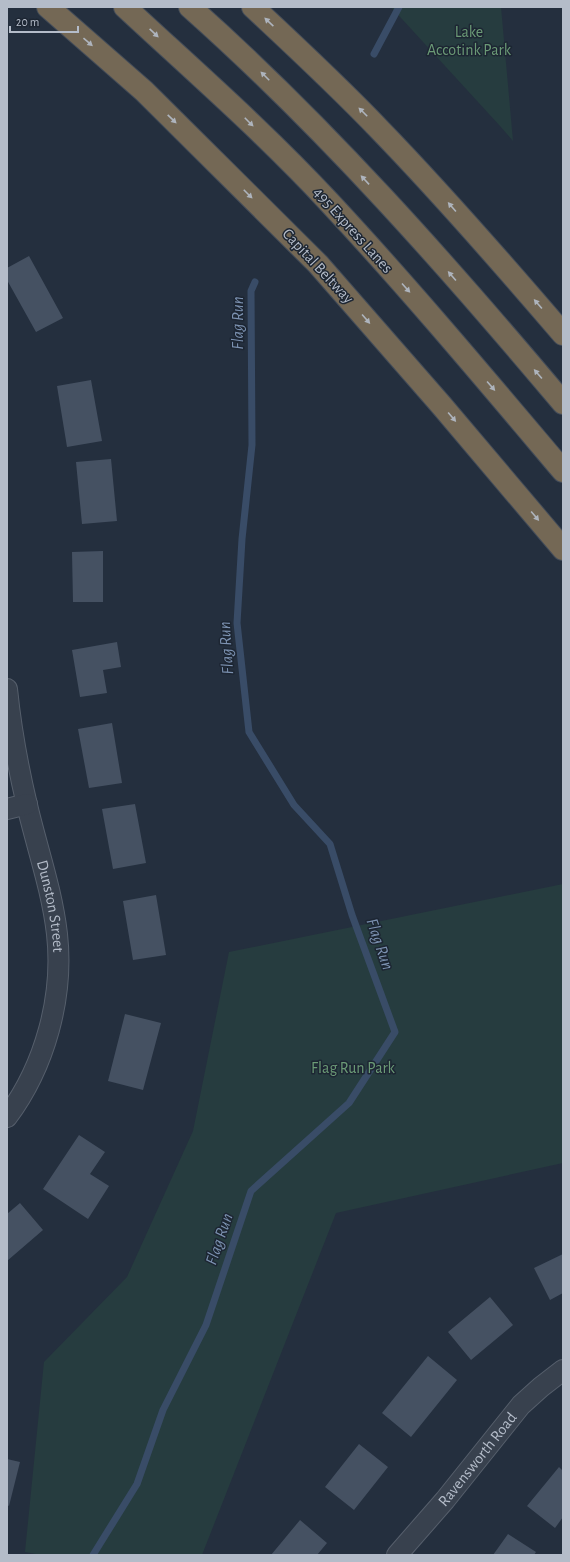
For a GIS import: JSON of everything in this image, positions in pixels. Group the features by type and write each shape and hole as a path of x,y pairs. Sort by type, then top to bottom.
{"highway":[{"name":"Capital Beltway","path":"48,7 144,91 318,264 442,406 563,549"},
{"name":"495 Express Lanes","path":"125,7 234,107 328,201 414,297 563,471"},
{"path":"190,7 246,58 404,221 563,404"},
{"path":"253,7 334,83 380,129 445,199 563,334"}],"street":[{"name":"Dunston Street","path":"7,689 10,720 27,804 50,892 57,934 57,980 53,1010 39,1060 27,1085 7,1117"},
{"path":"7,809 27,804"},
{"name":"Ravensworth Road","path":"397,1555 445,1500 521,1405 563,1370"}],"green space":[{"name":"Lake Accotink Park","path":"391,7 501,7 513,141 500,126"},
{"name":"Flag Run Park","path":"563,884 563,1163 336,1213 202,1555 41,1555 25,1552 44,1362 127,1277 193,1131 229,952"}],"building":[{"path":"29,256 63,318 36,332 7,280 7,268"},
{"path":"91,380 102,441 67,447 57,386"},
{"path":"111,459 117,521 82,524 76,462"},
{"path":"103,551 103,602 73,602 72,552"},
{"path":"117,642 121,667 103,670 107,693 80,697 72,650"},
{"path":"112,723 122,783 89,788 78,729"},
{"path":"135,804 146,863 113,869 102,809"},
{"path":"156,895 166,955 133,960 123,901"},
{"path":"125,1014 161,1023 143,1090 108,1081"},
{"path":"79,1135 105,1152 90,1174 109,1186 88,1219 43,1189"},
{"path":"20,1203 43,1230 7,1261 7,1214"},
{"path":"563,1254 563,1293 550,1300 534,1268"},
{"path":"490,1297 513,1325 471,1360 448,1332"},
{"path":"428,1356 457,1380 411,1437 382,1413"},
{"path":"359,1444 388,1467 354,1510 325,1487"},
{"path":"7,1459 20,1462 9,1506 7,1505"},
{"path":"559,1467 563,1471 563,1517 555,1528 527,1506"},
{"path":"300,1520 327,1543 317,1555 271,1555"},
{"path":"508,1534 536,1552 534,1555 493,1555"}],"waterway":[{"name":"Flag Run","path":"374,54 399,7"},
{"name":"Flag Run","path":"93,1555 137,1484 163,1410 206,1325 251,1191 349,1103 395,1032 352,915 330,844 294,805 249,732 237,623 242,539 252,445 251,291 255,282"}]}
